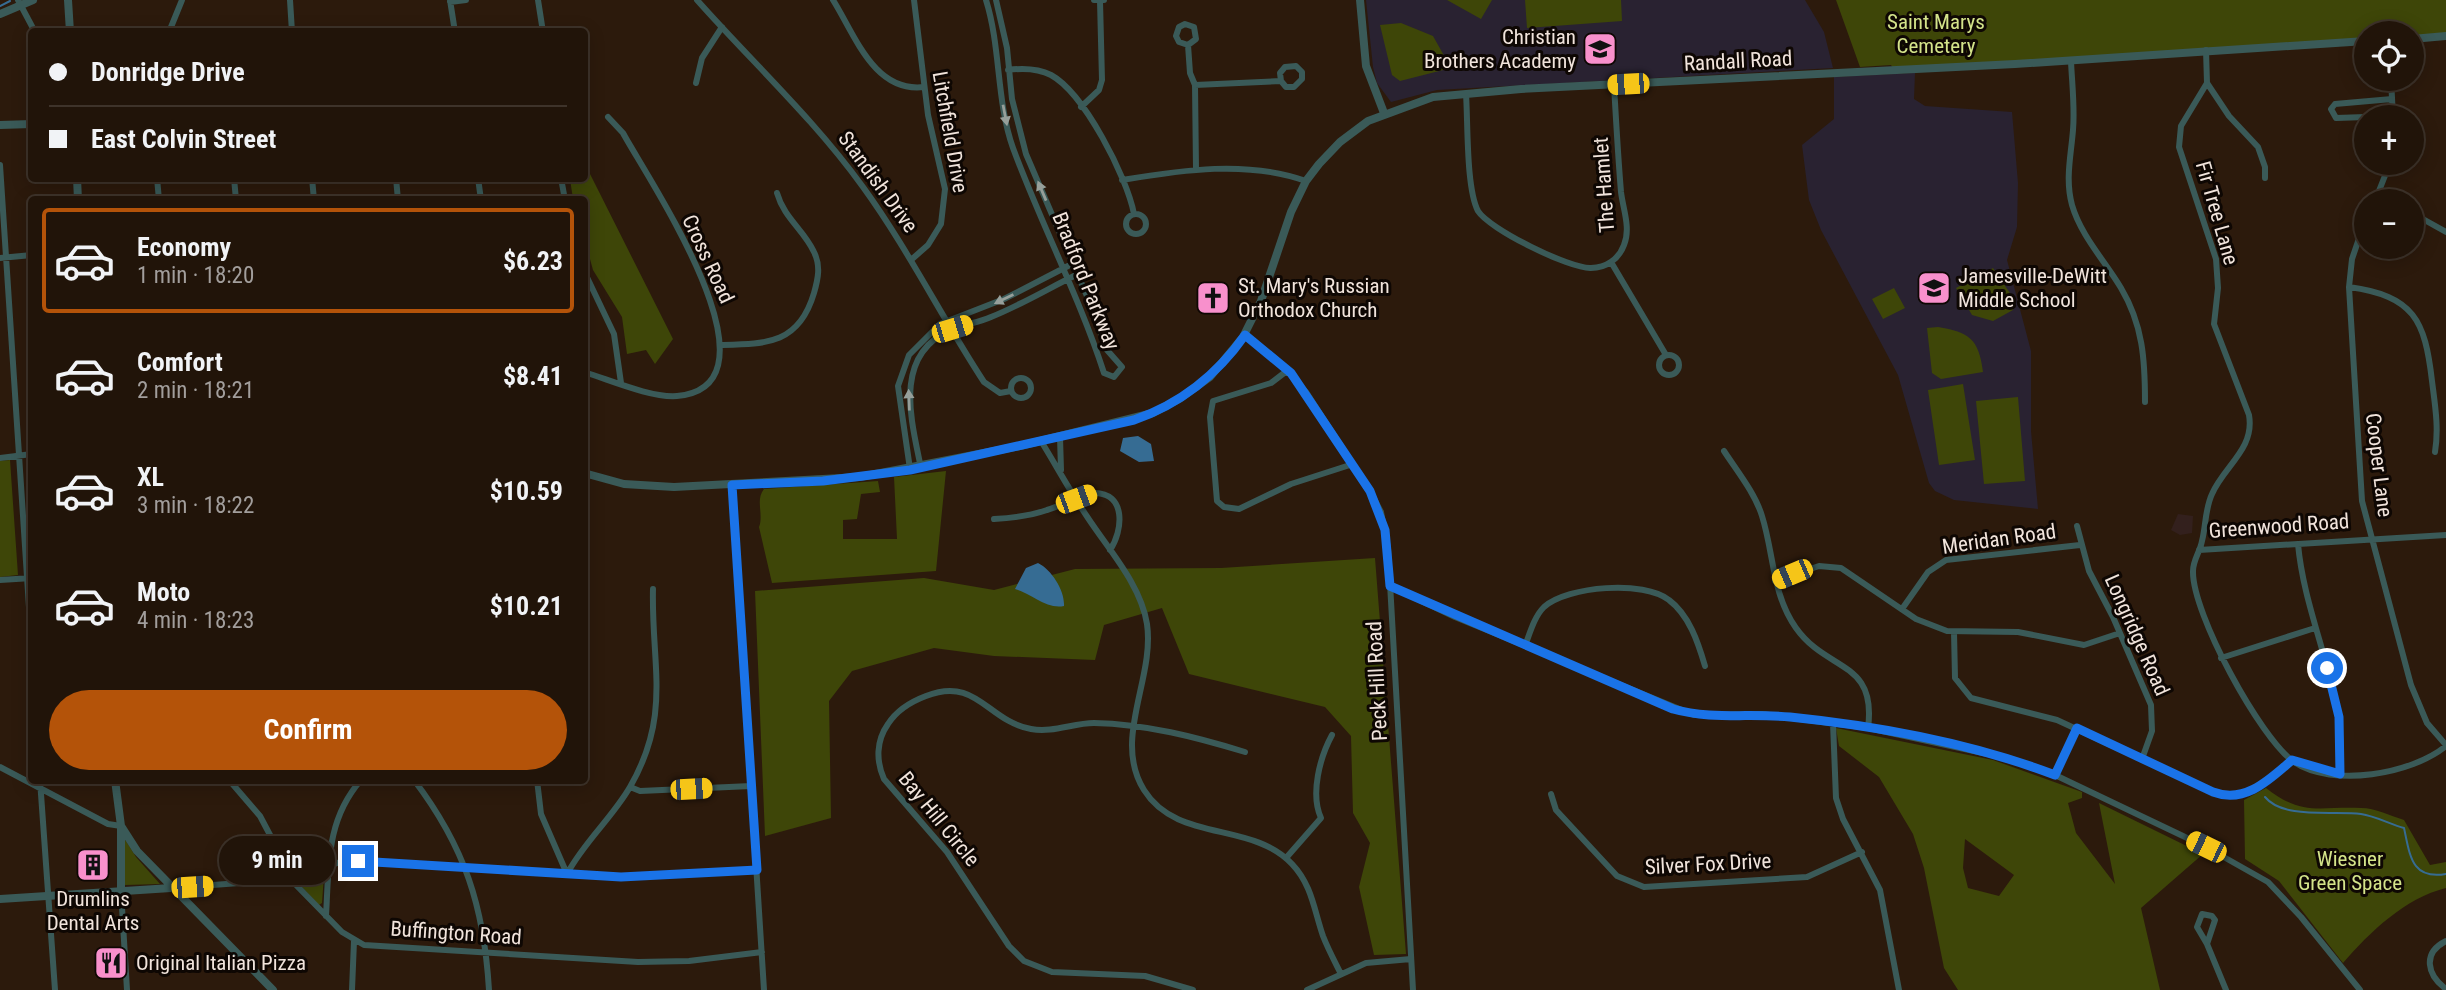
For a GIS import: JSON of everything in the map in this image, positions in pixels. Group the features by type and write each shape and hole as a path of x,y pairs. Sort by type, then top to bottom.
{"street":[{"path":"0,14 19,3 33,0"},
{"path":"68,0 69,28"},
{"path":"171,28 182,0"},
{"path":"290,0 292,28"},
{"path":"454,28 450,1 466,0"},
{"path":"538,0 542,28"},
{"name":"Standish Drive","path":"697,0 836,151 911,260 984,382 1000,393 1011,391"},
{"path":"833,0 855,39 887,81 905,88 924,87"},
{"name":"Litchfield Drive","path":"911,260 935,234 944,206 944,181 924,87 914,0"},
{"name":"Bradford Parkway","path":"986,0 1003,106 1013,148 1065,268 1104,373 1108,377 1118,376 1122,367 1107,350 1078,274 1026,154 1012,99 996,0"},
{"path":"1081,107 1099,90 1102,80 1099,0"},
{"path":"1360,0 1366,66 1384,113"},
{"path":"19,3 33,28"},
{"path":"696,83 702,58 722,27"},
{"path":"2424,38 2446,36"},
{"name":"Randall Road","path":"588,474 643,486 823,481 910,470 1041,442 1134,420 1179,400 1210,377 1245,335 1261,301 1291,212 1306,181 1340,142 1384,113 1433,97 2071,61 2354,42"},
{"path":"1188,45 1190,73 1195,85 1196,169"},
{"path":"2206,50 2207,83 2229,116 2258,147 2265,167 2265,178"},
{"path":"2071,61 2073,129 2068,162 2071,201 2080,226 2120,287 2138,323 2145,361 2145,402"},
{"path":"999,71 1027,69 1050,75 1068,89 1122,180 1134,214"},
{"path":"1195,85 1281,81"},
{"name":"Fir Tree Lane","path":"2207,83 2181,125 2179,147 2216,259 2218,288 2214,324 2249,415 2250,429 2245,447 2212,494 2193,568 2193,580 2202,612 2221,658 2254,711 2292,760"},
{"name":"The Hamlet","path":"1466,94 1473,199 1482,217 1502,232 1581,267 1592,268 1611,262 1624,246 1627,230 1621,193 1614,85"},
{"path":"2392,91 2392,105"},
{"path":"2354,117 2336,118 2331,109 2335,104 2392,99"},
{"name":"Cross Road","path":"588,373 661,395 687,394 714,374 719,365 721,345 714,310 693,259 622,134 608,117"},
{"path":"0,125 28,124"},
{"path":"0,166 3,257 28,566"},
{"path":"1122,180 1196,169 1251,169 1284,174 1306,181"},
{"path":"721,345 768,342 783,338 803,320 813,297 819,276 816,254 781,207 777,193"},
{"path":"2424,220 2446,232"},
{"name":"Cooper Lane","path":"2354,253 2349,287 2360,487 2411,685 2427,723 2446,746"},
{"path":"3,257 28,255"},
{"path":"1611,262 1665,355"},
{"path":"910,470 899,408 901,372 919,342 948,320 1004,299 1073,263"},
{"path":"920,468 910,418 909,382 917,360 929,345 952,329 990,318 1078,274"},
{"path":"588,279 614,334 621,383"},
{"path":"2349,287 2392,296 2420,323 2428,348 2437,417 2434,452"},
{"name":"Peck Hill Road","path":"1245,335 1288,370 1353,464 1381,512 1390,586 1413,990"},
{"path":"1288,370 1271,383 1213,401 1210,417 1217,501 1224,508 1239,509 1291,484 1353,464"},
{"path":"1060,437 1061,472"},
{"path":"1041,442 1138,596 1147,622 1148,657 1134,727 1134,763 1141,784 1154,804 1184,823 1253,841 1286,858 1311,891 1323,936 1341,974"},
{"path":"1724,451 1761,513 1781,602 1798,632 1814,648 1861,680 1870,700 1868,728"},
{"path":"0,458 28,455"},
{"path":"732,485 764,990"},
{"path":"994,519 1028,516 1095,493 1114,503 1121,523 1110,550"},
{"name":"Longridge Road","path":"2077,526 2089,571 2120,633 2152,712 2152,731 2142,759"},
{"name":"Greenwood Road","path":"2199,550 2446,535"},
{"path":"2298,544 2315,628 2339,717 2340,774"},
{"name":"Meridan Road","path":"1902,609 1928,572 1946,560 2080,545"},
{"path":"1775,581 1819,566 1841,568 1937,629 1954,632 2018,632 2084,645 2120,633"},
{"path":"0,580 28,578"},
{"path":"1390,586 1525,646 1694,715 1762,714 1868,728 2006,758 2055,775 2206,847 2268,882 2301,917 2360,990"},
{"path":"1525,646 1539,614 1555,600 1594,590 1636,588 1659,594 1678,608 1694,635 1705,666"},
{"path":"567,874 630,787 649,746 656,713 658,655 653,589"},
{"path":"2221,658 2315,628"},
{"path":"1954,632 1953,667 1955,678 1965,694 1983,703 2057,720 2213,792 2234,796 2255,789 2292,760 2310,768 2340,774 2374,774 2423,762 2446,746"},
{"name":"Bay Hill Circle","path":"1193,990 1145,976 1052,972 1024,961 1009,946 947,852 891,790 878,761 881,736 896,713 923,697 956,690 976,697 1004,718 1031,729 1045,730 1095,723 1134,727 1198,737 1245,752"},
{"path":"1833,723 1836,798 1843,819 1880,890 1899,990"},
{"path":"2055,775 2077,728"},
{"path":"1286,858 1321,818 1316,807 1322,753 1332,735"},
{"path":"0,767 28,782"},
{"path":"32,784 108,824 121,826 147,864 273,990"},
{"path":"40,784 55,990"},
{"path":"116,784 121,826 121,891 127,990"},
{"path":"232,784 260,816 291,878 326,916 354,941 352,990"},
{"path":"326,916 332,830 339,812 358,784"},
{"path":"417,784 450,833 467,867 487,953 489,990"},
{"path":"537,784 541,814 567,874"},
{"path":"630,787 640,792 751,786"},
{"name":"Silver Fox Drive","path":"1551,794 1556,810 1617,876 1644,887 1807,877 1862,852"},
{"path":"0,899 291,878 343,861 641,876 757,870"},
{"name":"Buffington Road","path":"354,941 364,945 666,962 762,952"},
{"path":"2446,941 2434,950 2429,963 2432,976 2446,989"},
{"path":"2207,944 2226,990"},
{"path":"1307,990 1366,963 1411,959"}],"shaded area":[{"name":"Christian Brothers Academy","path":"1366,0 1805,0 1824,32 1833,68 1437,90 1391,102 1377,83 1373,67"},
{"name":"Jamesville-DeWitt Middle School","path":"1915,73 1914,99 1925,106 2012,112 2018,183 2017,227 2007,260 2031,351 2031,431 2038,509 1954,500 1935,491 1929,483 1898,375 1821,230 1809,200 1802,145 1834,119 1834,77"},
{"path":"2178,514 2193,516 2192,533 2180,535 2171,530"}],"green space":[{"path":"1447,0 1492,0 1481,19"},
{"path":"1525,0 1621,0 1622,21 1527,28"},
{"name":"Saint Marys Cemetery","path":"1836,0 2446,0 2446,36 2424,38 2424,21 2354,21 2354,42 1894,70 1891,65 1860,67"},
{"path":"1401,23 1433,36 1451,68 1400,81 1392,75 1380,25"},
{"path":"588,170 673,339 655,364 646,350 627,354 622,317 593,270 588,252 588,196 573,196 570,182 588,182"},
{"path":"1993,268 2014,299 2013,310 1993,321 1972,315 1956,288"},
{"path":"1894,288 1905,308 1883,319 1872,299"},
{"path":"1938,327 1958,332 1971,339 1979,352 1983,372 1941,379 1932,373 1927,328"},
{"path":"1963,384 1975,460 1939,465 1928,390"},
{"path":"2018,397 2025,481 1984,484 1976,401"},
{"path":"10,460 18,575 0,577 0,461"},
{"path":"946,471 936,571 772,583 759,527 760,498 764,489 878,481 880,492 861,494 857,519 843,520 843,539 897,539 894,477"},
{"path":"1375,558 1406,954 1374,955 1359,887 1370,843 1353,813 1351,736 1325,707 1189,674 1162,608 1104,625 1095,660 994,656 934,648 852,671 829,701 831,818 765,836 755,591 924,578 994,590 1075,569 1221,568"},
{"path":"1836,728 1993,760 2082,792 2082,798 2068,803 2076,833 2115,884 2099,803 2203,854 2141,908 2160,990 1958,990 1944,968 1924,868 1913,834 1879,777 1839,746","holes":["1965,839 2014,875 1999,896 1968,888 1963,868"]},
{"name":"Wiesner Green Space","path":"2266,788 2301,807 2366,808 2404,820 2430,865 2446,862 2446,888 2416,900 2389,918 2343,963 2279,881 2245,859 2244,800"},
{"path":"124,838 136,857 160,884 125,885"},
{"path":"320,873 324,875 322,903 319,905 299,884"}],"water":[{"path":"1138,436 1151,444 1154,461 1139,462 1120,451 1123,438"},
{"path":"1038,563 1057,582 1064,606 1051,606 1015,589 1026,568"}],"waterway":[{"path":"0,6 10,1"},
{"path":"2265,797 2284,809 2310,813 2361,814 2404,828 2411,856 2419,869 2434,875 2446,874"}],"place":[{"name":"Christian Brothers Academy","path":"1600,49"},
{"name":"Jamesville-DeWitt Middle School","path":"1934,288"},
{"name":"St. Mary's Russian Orthodox Church","path":"1213,298"},
{"name":"Drumlins Dental Arts","path":"93,865"},
{"name":"Original Italian Pizza","path":"111,963"}],"route":[{"path":"358,861 621,877 757,870 732,485 823,481 910,470 1134,420 1179,400 1200,385 1224,362 1245,335 1291,373 1370,491 1381,512 1385,530 1390,586 1455,617 1673,709 1714,717 1762,714 1868,728 2006,758 2055,775 2077,728 2213,792 2234,796 2255,789 2292,760 2318,770 2340,774 2342,738 2327,668"}]}
